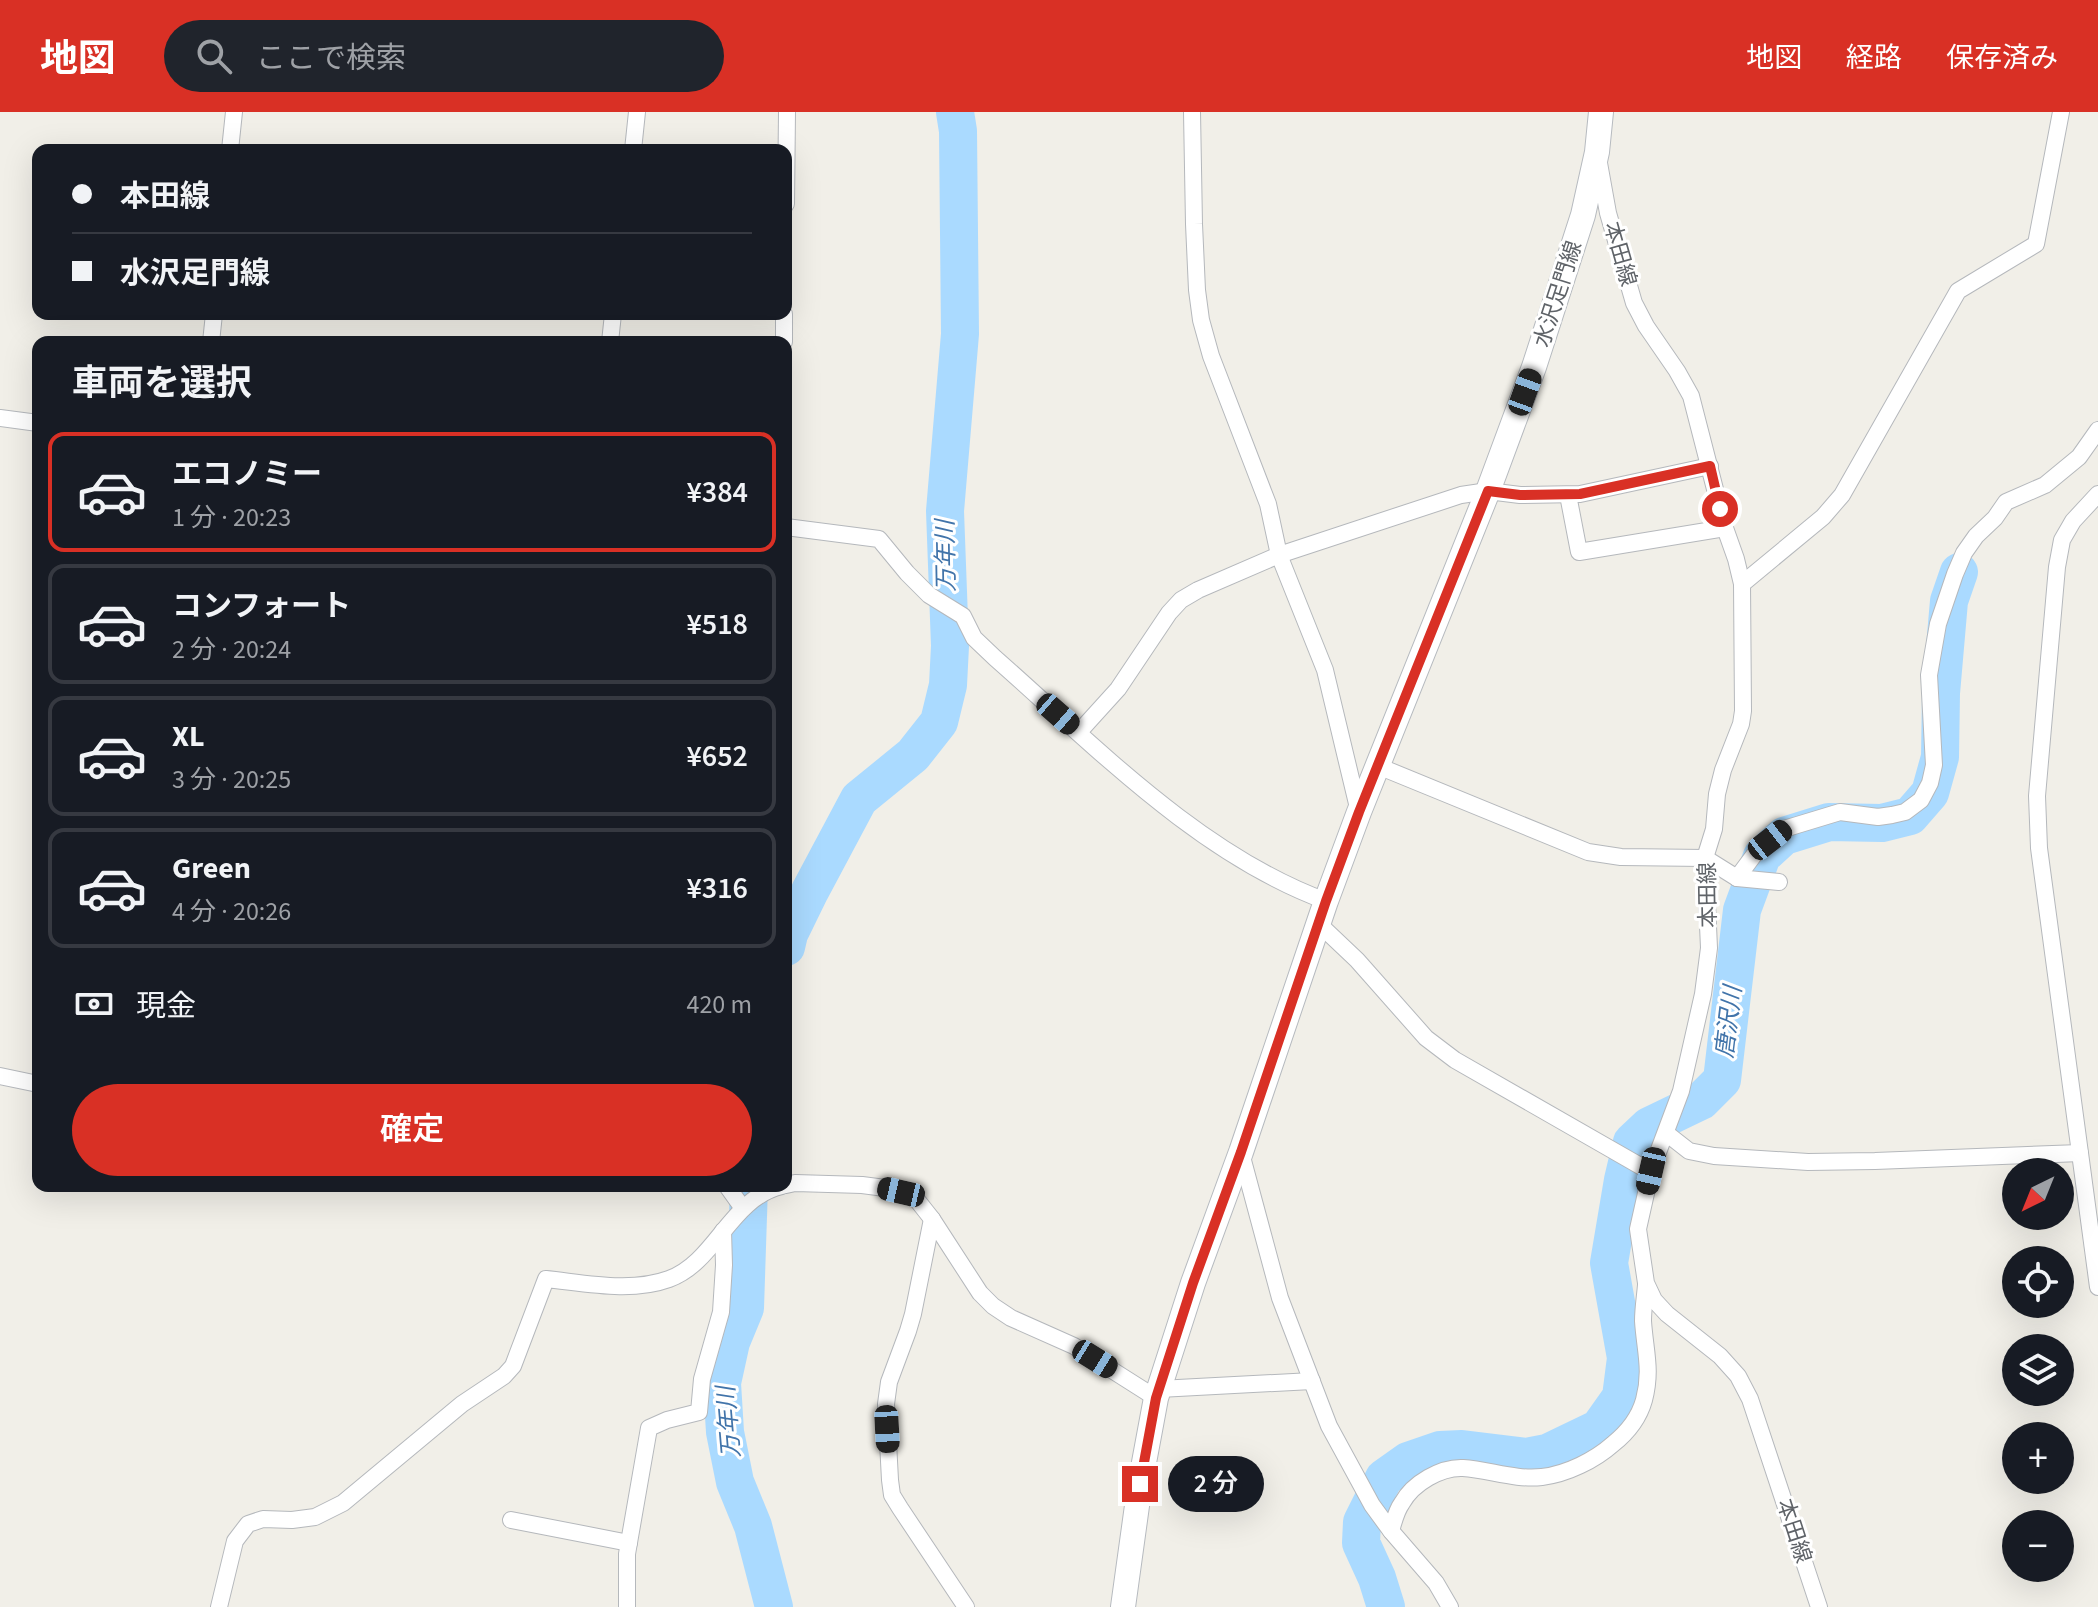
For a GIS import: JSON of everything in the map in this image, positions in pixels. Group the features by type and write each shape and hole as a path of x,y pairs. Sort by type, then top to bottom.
{"main road":[{"name":"水沢足門線","path":"1123,1607 1140,1484 1158,1393 1193,1283 1359,812 1488,491 1534,367 1578,230 1597,152 1601,112"}],"street":[{"path":"231,144 234,112"},
{"path":"634,144 637,112"},
{"path":"787,112 787,144"},
{"path":"1192,112 1194,224 1201,320 1211,356 1268,504 1279,555 1325,670 1359,812"},
{"path":"1597,152 1612,112"},
{"path":"1742,584 1823,517 1842,495 1958,291 2036,244 2061,112"},
{"name":"本田線","path":"1597,152 1608,213 1634,303 1691,396 1742,584 1743,711 1723,770 1714,829 1705,858 1709,948 1703,994 1681,1091 1666,1133 1647,1169 1638,1229 1646,1283 1654,1300 1667,1314 1720,1356 1738,1376 1750,1399 1819,1607"},
{"path":"0,418 32,422"},
{"path":"1737,878 1754,855 1784,829 1840,812 1878,817 1892,815 1905,812 1921,800 1930,783 1934,765 1929,675 1936,637 1964,553 2006,502 2045,485 2079,457 2098,430"},
{"path":"1079,732 1118,689 1181,600 1279,555 1461,495 1488,491 1568,495 1710,466"},
{"path":"2098,494 2073,521 2062,540 2037,796 2039,848 2098,1287"},
{"path":"1568,495 1579,552 1725,528"},
{"path":"792,528 879,539 929,595 963,616 974,638 995,658 1173,814 1249,864 1299,891 1322,913 1357,960 1426,1038 1455,1060 1647,1169"},
{"path":"1378,766 1588,852 1621,857 1705,858 1737,878 1779,882"},
{"path":"0,1076 32,1083"},
{"path":"1666,1133 1689,1151 1808,1162 2080,1153"},
{"path":"1241,1152 1280,1298 1329,1426 1372,1505 1436,1583 1450,1607"},
{"path":"792,1184 862,1185 901,1192 917,1200 980,1293 993,1306 1158,1393 1312,1381"},
{"path":"731,1192 742,1207"},
{"path":"219,1607 235,1541 248,1524 263,1519 315,1517 343,1503 462,1404 504,1376 513,1366 546,1279 620,1286 650,1285 672,1278 695,1262 742,1207 767,1192"},
{"path":"932,1219 908,1331 889,1382 886,1404 890,1480 892,1495 966,1607"},
{"path":"627,1607 629,1543 649,1428 699,1412 702,1379 721,1312 723,1231"},
{"path":"1388,1528 1403,1500 1419,1484 1439,1472 1461,1468 1515,1477 1542,1477 1566,1471 1601,1455 1625,1434 1632,1427 1643,1403 1649,1373 1643,1320 1646,1283"},
{"path":"511,1520 629,1543"}],"waterway":[{"name":"万年川","path":"792,928 859,799 913,755 939,722 948,685 950,646 945,511 960,334 958,131 955,112"},
{"name":"唐沢川","path":"1386,1607 1361,1543 1362,1522 1384,1478 1408,1461 1440,1450 1462,1449 1526,1457 1547,1453 1599,1428 1621,1397 1626,1358 1609,1263 1632,1142 1649,1126 1701,1101 1722,1080 1742,910 1762,856 1784,836 1829,822 1882,823 1910,816 1930,793 1940,757 1941,693 1949,601 1959,572"},
{"name":"万年川","path":"749,1192 745,1308 731,1342 722,1383 725,1432 735,1482 753,1526 774,1607"}],"route":[{"path":"1140,1484 1156,1398 1326,901 1488,491 1520,495 1580,494 1710,466 1720,509"}]}
